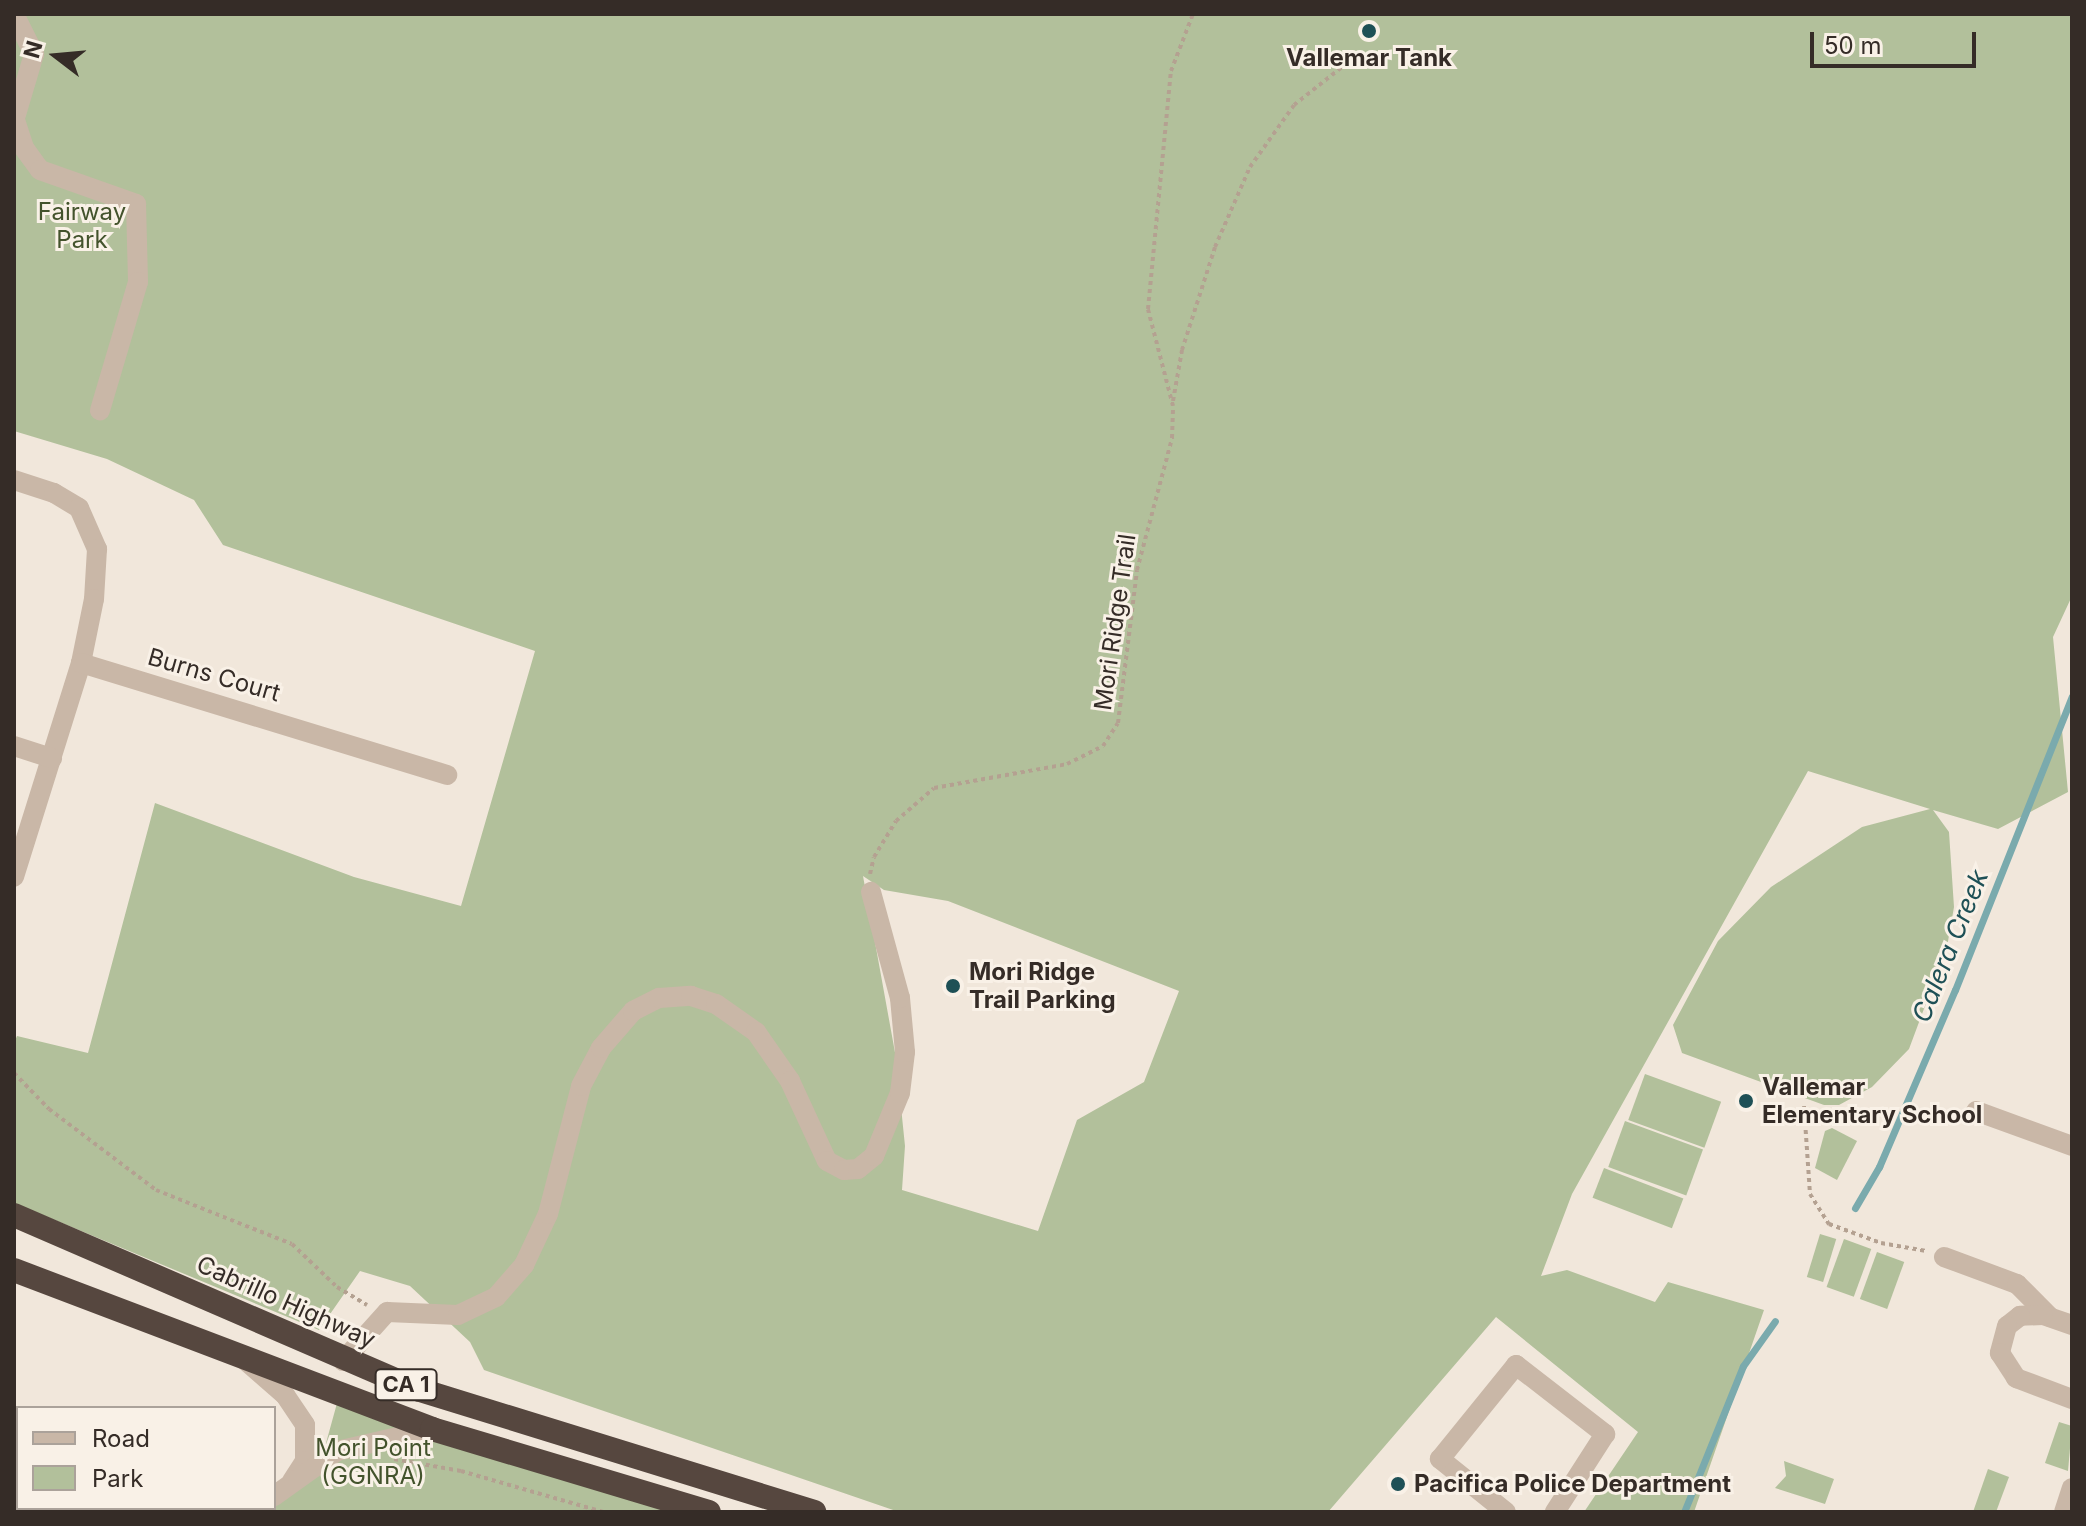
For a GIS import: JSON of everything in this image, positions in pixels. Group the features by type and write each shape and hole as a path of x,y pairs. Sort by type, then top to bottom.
{"highway":[{"name":"Cabrillo Highway","path":"14,1215 343,1361 481,1410 814,1512"},
{"name":"CA 1","path":"14,1270 245,1361 432,1429 709,1512"}],"street":[{"path":"14,14 34,54 14,121 24,148 40,170 136,204 138,282 100,410"},
{"path":"14,480 54,493 79,508 97,549 94,599 81,663 14,877"},
{"name":"Burns Court","path":"81,663 332,737 365,754 447,775"},
{"path":"14,746 52,758"},
{"path":"343,1361 387,1312 458,1315 496,1297 524,1265 548,1214 581,1086 633,1011 659,998 691,996 716,1004 756,1032 790,1081 827,1161 844,1170 858,1169 874,1156 900,1093 905,1052 900,998 871,892"},
{"path":"1976,1111 2072,1146"},
{"path":"1944,1257 2017,1284 2050,1317"},
{"path":"2072,1325 2050,1317 2028,1314 2013,1320 2002,1335 2002,1360 2016,1378 2072,1399"},
{"path":"245,1361 285,1395 305,1425 305,1461 292,1481"},
{"path":"1506,1512 1440,1459 1516,1365 1605,1434 1555,1512"},
{"path":"276,1494 346,1448 432,1429"},
{"path":"2064,1512 2072,1488"}],"path":[{"name":"Mori Ridge Trail","path":"871,892 874,857 913,802 934,788 1067,764 1103,746 1118,723 1137,570 1172,438 1173,406 1148,309 1171,71 1193,14"},
{"path":"1173,406 1192,321 1250,167 1294,105 1342,67"},
{"path":"14,1073 49,1109 156,1190 292,1244 337,1287 387,1312"},
{"path":"1804,1106 1810,1194 1829,1224 1944,1257"},
{"path":"390,1457 461,1471 603,1512"}],"green space":[{"name":"Fairway Park","path":"14,14 2072,14 2072,596 2053,637 2068,792 1998,829 1933,810 1949,832 1954,907 1947,947 1909,1049 1872,1087 1839,1105 1824,1105 1682,1053 1673,1025 1718,941 1771,887 1862,827 1930,809 1808,771 1572,1194 1541,1276 1567,1270 1655,1302 1668,1282 1764,1310 1694,1512 1584,1512 1638,1432 1496,1317 1328,1512 899,1512 484,1370 470,1342 410,1286 360,1271 319,1330 14,1203 14,1043 17,1036 88,1053 155,803 354,877 461,906 535,651 223,545 194,500 107,459 14,431","holes":["863,876 884,890 948,901 1179,991 1144,1082 1077,1120 1038,1231 902,1190 905,1146 896,1058"]},
{"path":"1645,1074 1721,1102 1704,1148 1628,1120"},
{"path":"1625,1121 1703,1149 1686,1195 1608,1167"},
{"path":"1832,1128 1857,1141 1837,1180 1815,1168 1825,1131"},
{"path":"1604,1168 1683,1198 1672,1228 1593,1198"},
{"path":"1820,1234 1836,1239 1823,1282 1807,1277"},
{"path":"1844,1239 1871,1249 1854,1297 1827,1287"},
{"path":"1877,1252 1904,1262 1887,1309 1860,1299"},
{"name":"Mori Point (GGNRA)","path":"339,1396 709,1512 250,1512 276,1510 276,1494 326,1443"},
{"path":"2059,1422 2072,1426 2068,1471 2045,1463"},
{"path":"1784,1461 1834,1479 1825,1504 1775,1488 1786,1476"},
{"path":"1988,1469 2009,1477 1996,1512 1973,1512"}],"waterway":[{"name":"Calera Creek","path":"1855,1208 1879,1167 1955,990 2072,696"},
{"name":"Calera Creek","path":"1684,1512 1743,1366 1775,1321"}],"place":[{"name":"Vallemar Tank","path":"1369,31"},
{"name":"Mori Ridge Trail Parking","path":"953,986"},
{"name":"Vallemar Elementary School","path":"1746,1101"},
{"name":"Pacifica Police Department","path":"1398,1484"}]}
